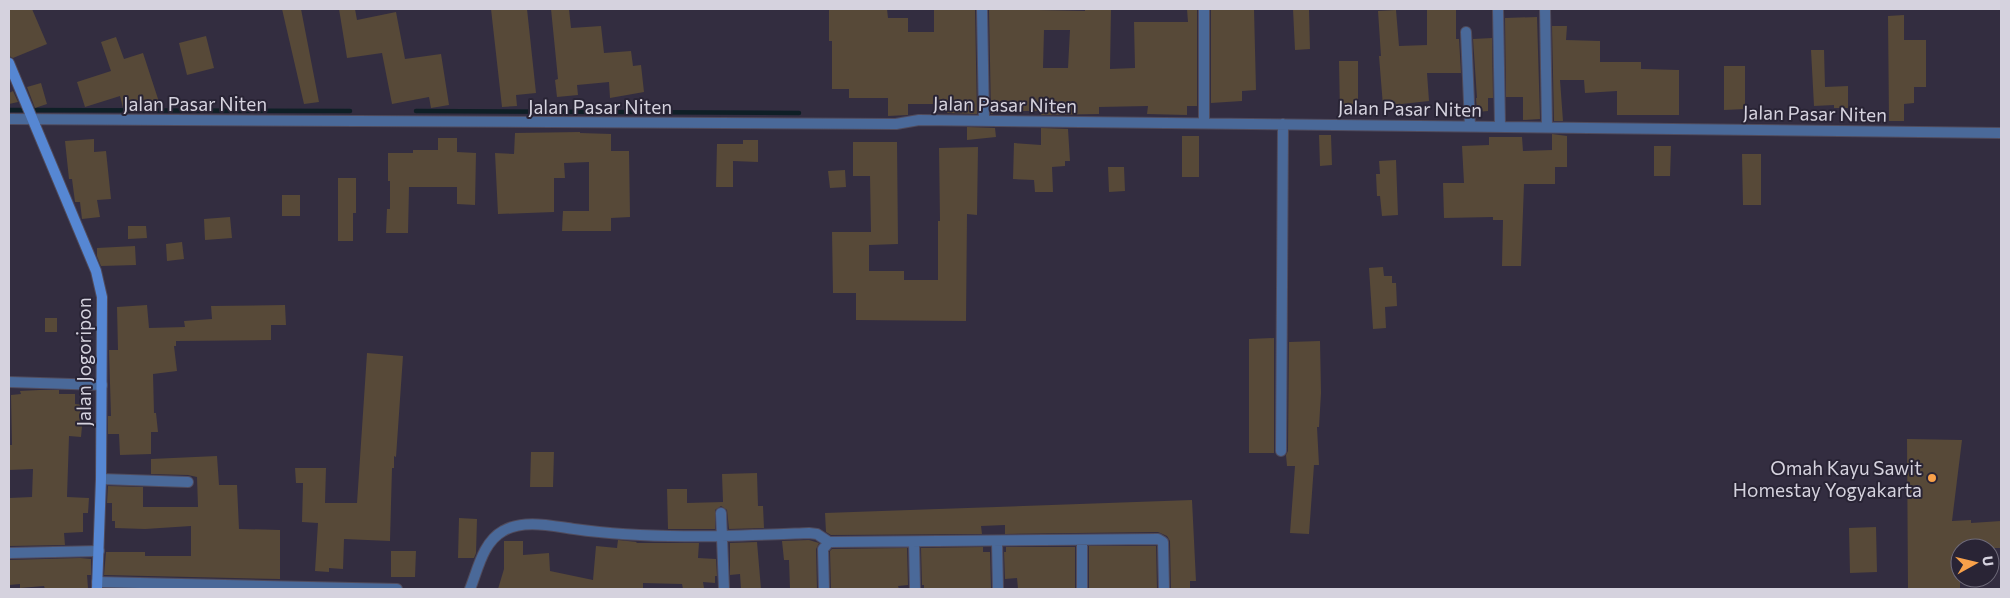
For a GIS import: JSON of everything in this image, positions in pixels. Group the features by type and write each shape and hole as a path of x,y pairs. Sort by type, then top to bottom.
{"street":[{"path":"982,9 984,121"},
{"path":"1204,9 1204,123"},
{"path":"1498,9 1500,126"},
{"path":"1545,9 1547,127"},
{"path":"1466,32 1470,126"},
{"name":"Jalan Jogoripon","path":"9,63 99,281 102,297 102,385 97,586"},
{"name":"Jalan Pasar Niten","path":"9,119 31,117 473,123 886,124 919,120 1500,126 2001,134"},
{"path":"1282,451 1283,124"},
{"path":"9,382 102,385"},
{"path":"100,479 188,482"},
{"path":"721,512 724,589"},
{"path":"470,589 487,547 501,532 512,526 546,525 603,533 721,536 809,533 818,534 830,542 1161,540 1163,542 1164,589"},
{"path":"1082,541 1082,589"},
{"path":"824,589 823,550 830,542"},
{"path":"914,542 915,589"},
{"path":"997,542 998,589"},
{"path":"9,553 99,551"},
{"path":"97,586 398,589"}],"building":[{"path":"9,9 32,9 47,44 13,58 9,56"},
{"path":"282,9 301,9 319,102 304,104"},
{"path":"339,9 355,9 357,20 396,12 405,59 441,54 449,105 431,108 429,97 392,104 382,53 347,58"},
{"path":"491,9 527,9 536,93 516,95 517,106 502,107"},
{"path":"551,9 569,9 571,28 601,26 604,53 631,51 633,66 641,65 644,92 610,98 609,82 577,85 578,95 557,97 555,80 558,79"},
{"path":"829,9 887,9 888,18 908,18 908,32 934,32 934,9 975,9 977,114 947,113 947,104 908,104 908,115 888,116 888,98 849,98 849,89 832,89 832,41 829,41"},
{"path":"989,9 1085,11 1085,9 1111,9 1110,69 1135,68 1134,22 1188,22 1187,9 1197,9 1197,106 1187,106 1187,115 1147,114 1148,106 1099,107 1099,114 1041,115 1041,111 993,111 993,114 991,114","holes":["1044,30 1070,30 1068,68 1043,68"]},
{"path":"1211,9 1254,9 1256,90 1242,91 1242,101 1211,103"},
{"path":"1293,9 1309,9 1310,49 1295,50"},
{"path":"1427,9 1456,9 1456,39 1459,39 1461,73 1427,73 1429,101 1383,106 1378,11 1396,10 1399,46 1427,45"},
{"path":"1904,15 1904,40 1926,40 1926,87 1914,87 1914,103 1904,104 1904,121 1889,121 1888,16"},
{"path":"1537,17 1540,119 1523,120 1523,97 1506,97 1505,18"},
{"path":"1552,26 1567,26 1566,40 1600,41 1600,62 1641,62 1641,69 1679,70 1679,115 1617,115 1617,91 1585,93 1584,80 1560,80 1563,121 1554,121"},
{"path":"206,36 214,68 187,75 179,43"},
{"path":"116,37 124,59 143,53 160,105 145,110 142,102 123,108 120,96 85,107 77,82 111,71 101,42"},
{"path":"1492,38 1493,98 1477,98 1473,39"},
{"path":"1811,50 1824,50 1825,87 1848,86 1848,108 1834,108 1834,105 1814,106"},
{"path":"1339,61 1358,61 1358,114 1340,114"},
{"path":"1724,66 1745,66 1745,109 1724,110"},
{"path":"41,83 47,104 35,108 27,87"},
{"path":"13,91 18,102 9,104 9,93"},
{"path":"1476,98 1488,98 1488,111 1477,112"},
{"path":"967,127 995,128 996,137 967,140"},
{"path":"1041,128 1068,129 1070,161 1065,161 1065,166 1052,167 1053,192 1035,192 1034,180 1013,179 1014,143 1041,145"},
{"path":"580,132 611,134 611,151 629,151 630,217 611,218 611,231 562,231 563,211 589,211 589,162 564,163 565,178 554,178 554,212 498,214 495,153 514,154 515,133"},
{"path":"1552,134 1567,136 1567,167 1555,167 1555,184 1524,184 1521,266 1502,266 1503,220 1493,220 1493,217 1444,218 1443,183 1464,183 1462,146 1489,145 1489,137 1522,137 1523,151 1552,150"},
{"path":"1319,135 1331,135 1332,165 1320,166"},
{"path":"1182,136 1199,136 1199,177 1182,177"},
{"path":"438,138 457,138 457,152 476,153 475,205 457,204 457,187 409,187 408,233 386,233 387,209 390,209 388,153 438,150"},
{"path":"94,139 94,152 106,151 111,199 97,200 100,217 82,219 80,202 75,202 72,179 69,179 65,141"},
{"path":"743,140 758,140 758,162 733,161 733,187 716,187 717,144 743,144"},
{"path":"853,142 897,142 898,244 869,245 869,271 904,271 904,280 938,280 938,221 940,221 939,148 978,147 977,215 967,214 966,321 856,320 856,293 833,293 832,232 871,232 870,176 853,176"},
{"path":"1654,146 1671,146 1670,176 1654,176"},
{"path":"1742,154 1761,154 1761,205 1743,205"},
{"path":"1396,160 1398,215 1382,216 1380,196 1377,196 1376,174 1380,174 1379,161"},
{"path":"1108,167 1124,167 1125,191 1109,192"},
{"path":"845,170 846,187 830,188 828,171"},
{"path":"338,178 356,178 356,213 353,213 353,241 338,241"},
{"path":"282,195 300,195 300,216 282,216"},
{"path":"230,217 232,238 205,240 204,219"},
{"path":"128,226 146,226 147,238 128,239"},
{"path":"182,242 184,259 167,261 166,244"},
{"path":"135,246 136,265 101,266 97,256 97,248"},
{"path":"1383,267 1384,276 1392,276 1392,283 1396,283 1397,306 1385,307 1386,328 1373,329 1369,268"},
{"path":"147,305 149,328 185,327 184,321 212,319 211,306 285,305 286,325 271,325 271,340 176,341 176,346 174,346 177,371 153,374 154,413 156,413 158,432 151,432 151,454 120,455 119,434 108,434 108,416 111,416 109,350 118,350 117,307"},
{"path":"45,318 57,318 57,332 45,332"},
{"path":"1274,338 1274,453 1249,453 1249,339"},
{"path":"1320,341 1321,393 1319,427 1317,427 1319,465 1314,465 1309,534 1290,533 1295,466 1287,466 1286,455 1288,451 1289,342"},
{"path":"367,353 403,356 396,457 394,456 394,468 392,468 390,541 344,539 343,569 329,568 329,572 315,571 318,523 302,522 303,483 296,483 295,468 326,468 325,503 357,503"},
{"path":"59,390 59,394 75,394 75,404 84,405 81,437 69,436 67,497 89,498 88,513 83,513 83,532 64,533 65,545 9,546 9,498 32,497 33,469 9,470 9,445 12,445 11,395 21,394 20,391"},
{"name":"Omah Kayu Sawit Homestay Yogyakarta","path":"1907,439 1962,440 1952,521 1971,520 1971,523 2001,521 2001,548 2000,538 1950,538 1950,588 1960,589 1908,589"},
{"path":"531,452 554,452 553,487 530,487"},
{"path":"217,456 219,485 237,485 239,529 280,530 280,579 104,575 106,552 145,552 145,556 191,556 191,526 145,529 115,528 115,521 112,521 112,503 107,503 108,486 143,487 143,507 198,507 197,477 151,474 151,459"},
{"path":"757,473 758,506 763,506 764,528 729,529 727,510 721,506 715,510 715,529 668,529 667,489 687,489 687,503 723,502 722,474"},
{"path":"1192,500 1196,581 1190,581 1190,589 1171,589 1170,541 1167,536 1158,532 1005,534 1005,525 981,526 982,534 831,535 826,532 825,513"},
{"path":"459,518 477,519 476,553 474,558 458,558"},
{"path":"1876,527 1877,572 1850,573 1849,528"},
{"path":"618,540 636,543 699,543 698,558 716,559 717,576 715,576 715,583 703,582 704,588 691,589 683,589 682,584 643,583 643,589 498,589 504,569 504,541 523,541 523,555 549,553 550,571 593,580 596,546 617,548"},
{"path":"809,540 819,543 816,549 817,589 790,589 789,560 784,560 782,541"},
{"path":"757,542 761,589 741,589 740,574 730,575 730,543"},
{"path":"1089,546 1156,546 1157,589 1089,589"},
{"path":"983,547 983,552 990,552 991,589 924,589 924,585 922,585 921,548"},
{"path":"1006,547 1075,547 1075,589 1018,589 1017,578 1005,579 1004,552 1006,552"},
{"path":"907,548 908,585 898,586 899,589 831,589 830,551 832,549"},
{"path":"391,551 416,551 415,577 391,577"},
{"path":"91,559 91,575 87,575 88,588 45,589 44,586 20,588 20,584 9,585 9,560"}],"waterway":[{"path":"9,110 350,111"},
{"path":"416,111 799,113"}],"place":[{"name":"Omah Kayu Sawit Homestay Yogyakarta","path":"1932,478"}]}
